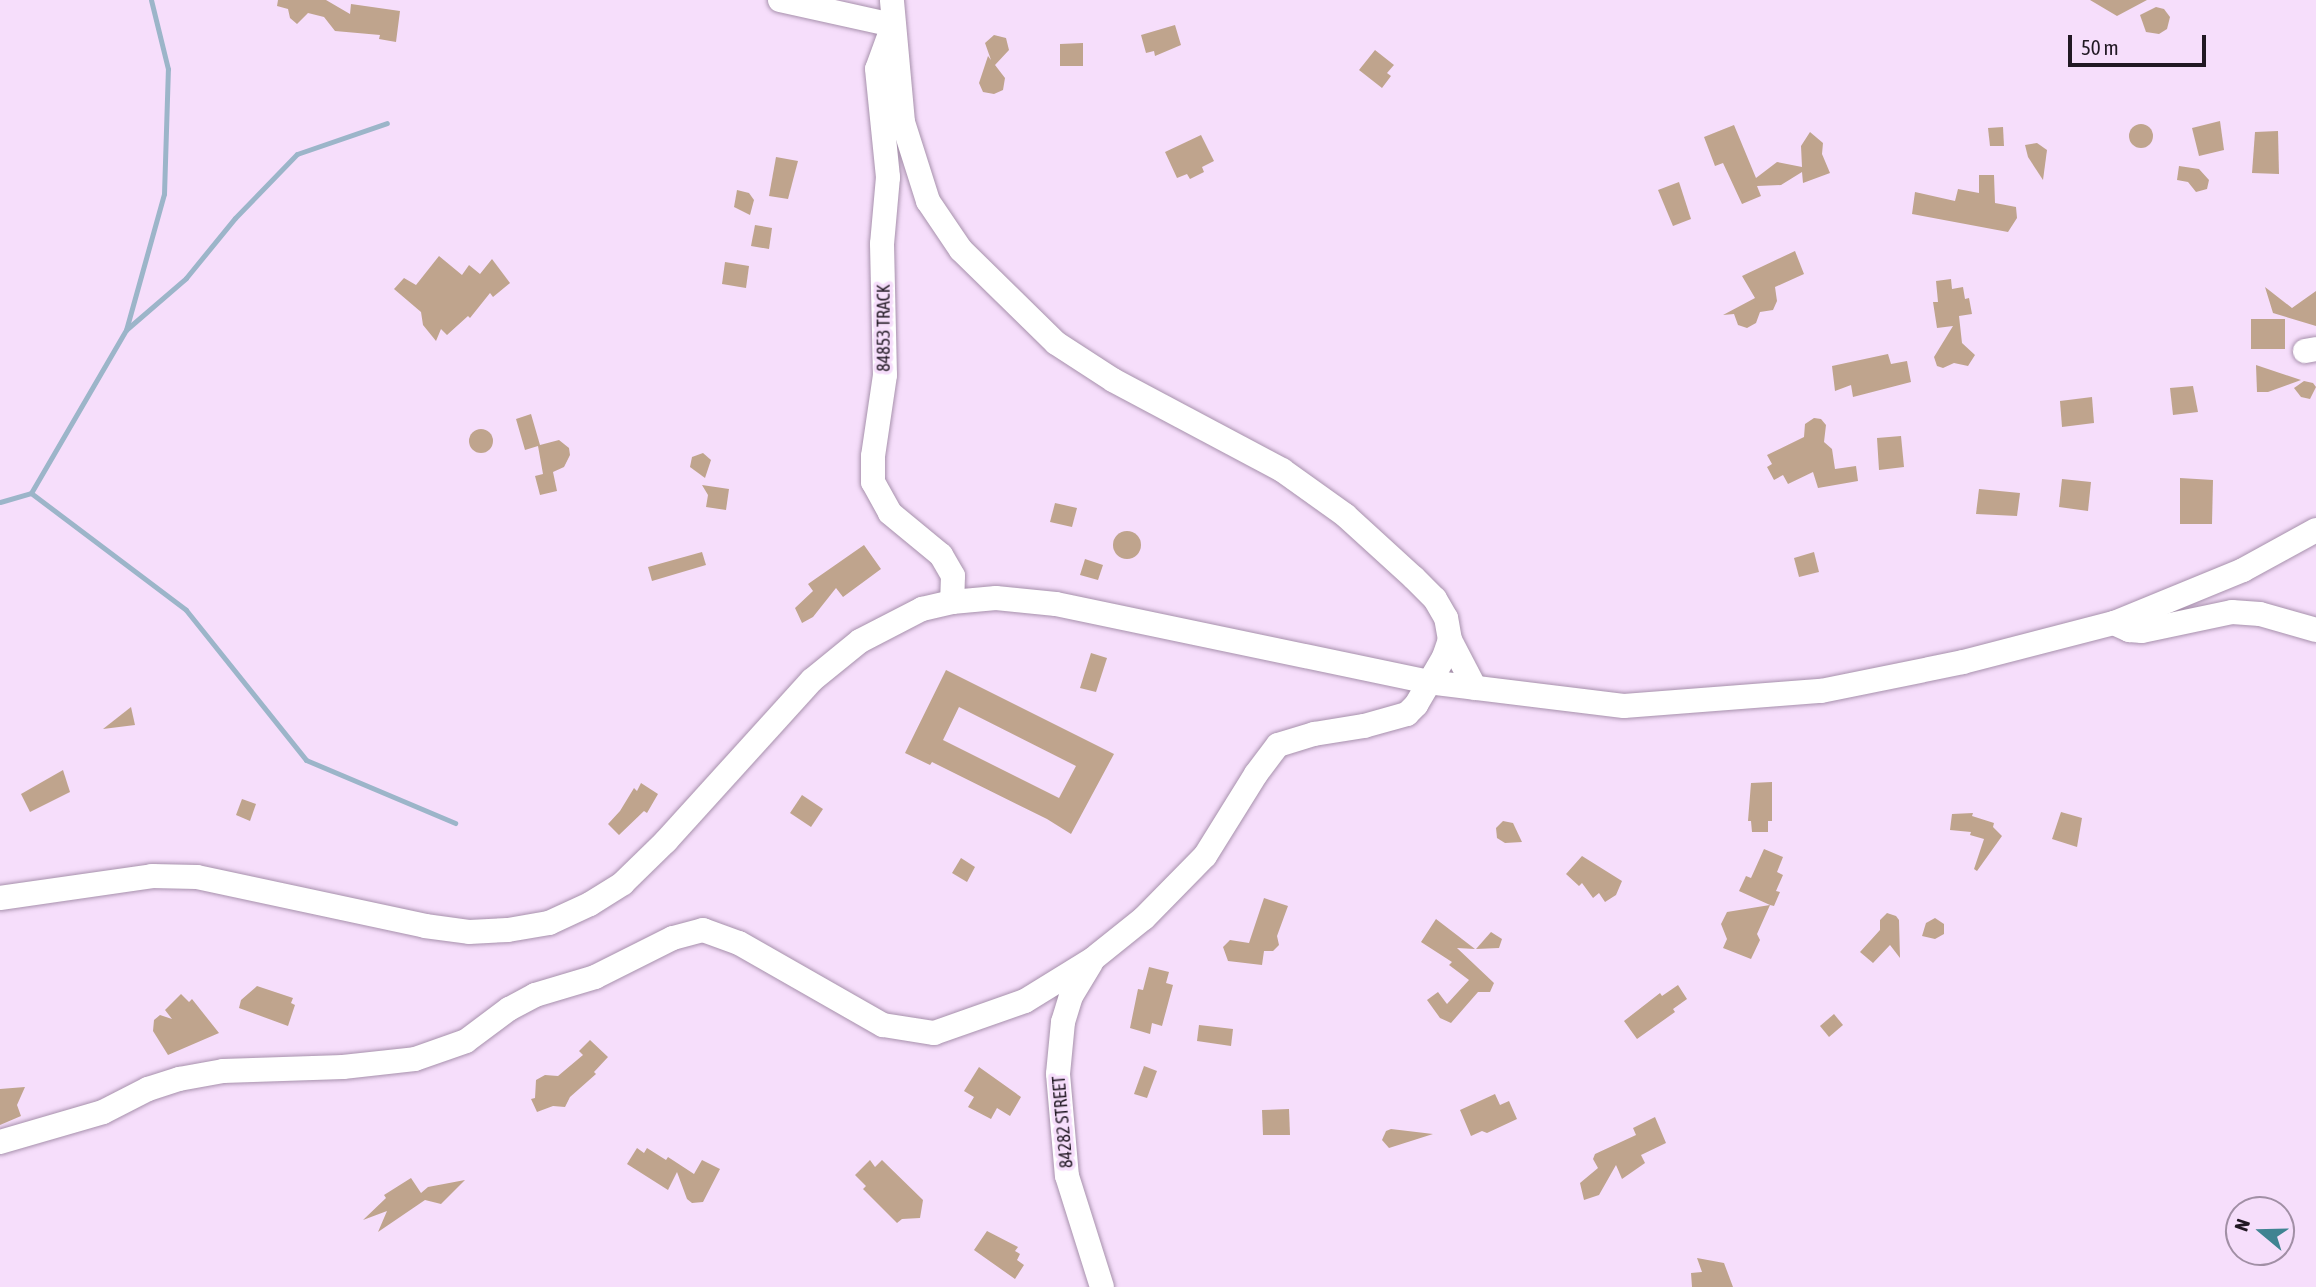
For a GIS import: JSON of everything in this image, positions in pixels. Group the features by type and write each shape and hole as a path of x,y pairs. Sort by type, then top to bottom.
{"street":[{"path":"780,0 894,25"},
{"path":"892,0 903,122 929,201 961,250 1056,343 1113,380 1282,470 1345,515 1435,599 1446,618 1450,640 1475,688"},
{"name":"84853 TRACK","path":"894,25 877,69 888,177 882,244 885,375 873,456 873,482 890,513 941,555 953,576 952,603"},
{"path":"0,898 152,876 197,877 425,926 469,932 508,930 549,923 590,904 623,883 666,841 812,680 860,641 922,609 952,603 996,598 1056,604 1428,682 1624,705 1821,691 1963,663 2114,622 2243,569 2316,530"},
{"path":"2114,622 2129,630 2142,631 2232,612 2260,614 2316,630"},
{"path":"0,1142 103,1112 148,1089 178,1079 223,1071 343,1067 415,1059 466,1041 535,995 595,977 673,938 703,930 739,943 883,1025 934,1033 1025,1001 1093,959 1143,918 1205,856 1256,774 1278,745 1314,734 1364,726 1407,714 1416,705 1444,657 1450,640"},
{"name":"84282 STREET","path":"1093,959 1071,996 1063,1022 1058,1074 1067,1176 1101,1287"}],"building":[{"path":"278,0 326,0 350,14 351,4 400,11 396,42 379,39 380,35 335,31 324,17 308,13 297,24 290,18 288,9 277,6"},
{"path":"2090,0 2147,0 2117,16"},
{"path":"2156,7 2164,9 2170,17 2167,29 2159,34 2146,32 2140,15"},
{"path":"1175,25 1181,45 1155,56 1154,51 1146,53 1141,35"},
{"path":"994,35 1006,38 1009,50 995,65 1005,78 1003,90 994,94 983,92 979,83 988,56 991,60 985,43"},
{"path":"1083,43 1083,66 1060,66 1060,44"},
{"path":"1375,50 1394,65 1387,73 1391,76 1382,88 1359,70"},
{"path":"2220,121 2224,150 2199,156 2192,128"},
{"path":"2141,124 2149,128 2153,136 2149,144 2141,148 2133,144 2129,136 2133,128"},
{"path":"1734,125 1756,178 1777,162 1802,167 1801,146 1810,132 1823,143 1822,154 1830,173 1803,183 1802,172 1781,185 1757,186 1761,196 1742,204 1723,163 1715,166 1704,137"},
{"path":"2003,127 2004,146 1990,146 1988,128"},
{"path":"2278,131 2279,174 2252,173 2255,132"},
{"path":"1201,135 1214,161 1202,167 1204,172 1190,179 1187,174 1177,178 1165,152"},
{"path":"2037,143 2047,150 2043,180 2028,157 2025,145"},
{"path":"776,157 798,161 788,199 769,196"},
{"path":"2179,166 2199,169 2209,180 2207,189 2196,192 2188,182 2177,180"},
{"path":"1979,175 1994,175 1995,203 2016,207 2017,218 2008,232 1912,214 1915,192 1955,201 1958,189 1979,193"},
{"path":"1679,182 1691,219 1673,226 1658,190"},
{"path":"737,190 749,193 754,200 750,215 734,207"},
{"path":"755,225 772,228 769,249 751,246"},
{"path":"1795,251 1804,274 1775,287 1777,301 1773,310 1760,312 1756,323 1747,328 1738,325 1734,314 1723,315 1755,298 1742,276"},
{"path":"439,256 462,275 469,265 480,274 492,259 510,283 493,297 490,293 470,318 468,316 447,335 441,329 436,341 423,325 421,312 394,289 404,278 416,285"},
{"path":"725,262 749,266 746,288 722,284"},
{"path":"1951,279 1952,289 1963,287 1965,299 1969,298 1972,314 1959,316 1962,343 1975,355 1968,366 1954,363 1943,368 1937,366 1934,357 1953,326 1937,328 1933,302 1938,302 1936,281"},
{"path":"2265,287 2292,308 2316,291 2316,326 2273,313"},
{"path":"2251,319 2285,319 2285,349 2251,349"},
{"path":"1888,354 1891,364 1907,361 1911,382 1853,397 1851,385 1835,391 1832,366"},
{"path":"2256,365 2301,380 2268,392 2257,392"},
{"path":"2304,381 2313,383 2316,387 2310,399 2301,397 2294,388"},
{"path":"2193,386 2198,412 2173,415 2170,388"},
{"path":"2092,397 2094,423 2062,427 2060,401"},
{"path":"531,414 540,445 559,440 569,448 570,455 564,467 553,472 557,491 540,495 535,476 543,474 538,446 525,450 516,419"},
{"path":"1814,418 1821,419 1826,425 1824,442 1832,449 1835,469 1856,466 1858,481 1818,488 1813,472 1788,484 1783,475 1774,480 1767,467 1772,464 1767,455 1804,437 1805,424"},
{"path":"481,429 489,433 493,441 489,449 481,453 473,449 469,441 473,433"},
{"path":"1901,436 1904,467 1879,470 1877,438"},
{"path":"703,453 711,460 705,478 690,467 692,457"},
{"path":"2180,478 2213,480 2212,524 2180,524"},
{"path":"2062,479 2091,482 2088,511 2059,507"},
{"path":"702,485 729,489 726,510 706,507 708,495"},
{"path":"1979,489 2020,493 2017,516 1976,514"},
{"path":"1055,503 1077,508 1072,527 1050,522"},
{"path":"1127,531 1137,535 1141,545 1137,555 1127,559 1117,555 1113,545 1117,535"},
{"path":"864,545 881,569 843,597 836,588 813,617 802,623 795,608 813,591 808,584"},
{"path":"702,552 706,565 652,581 648,567"},
{"path":"1814,552 1819,572 1799,577 1794,558"},
{"path":"1085,559 1103,565 1098,580 1080,575"},
{"path":"1091,653 1107,658 1096,692 1080,688"},
{"path":"946,670 1114,754 1071,834 1047,819 932,762 930,765 905,753","holes":["959,707 1076,766 1059,798 943,740"]},
{"path":"131,707 135,725 103,729"},
{"path":"63,770 70,792 30,812 21,794"},
{"path":"1772,782 1772,821 1768,821 1768,832 1752,832 1751,821 1748,821 1751,783"},
{"path":"641,783 658,794 647,813 644,811 619,835 608,824 620,811 634,788 637,791"},
{"path":"802,795 823,809 811,827 790,813"},
{"path":"242,799 256,804 250,821 236,815"},
{"path":"2061,812 2082,818 2077,847 2052,839"},
{"path":"1973,813 1972,816 1994,823 1993,827 2002,836 1977,871 1974,869 1984,839 1970,835 1971,832 1950,830 1952,814"},
{"path":"1503,821 1513,823 1522,842 1505,843 1497,838 1496,828"},
{"path":"1764,849 1783,857 1777,872 1783,875 1776,891 1780,892 1774,906 1739,891 1746,876 1751,878"},
{"path":"1582,856 1622,881 1616,895 1605,902 1599,893 1593,898 1582,883 1579,886 1566,874"},
{"path":"961,858 975,867 967,882 952,873"},
{"path":"1264,898 1288,906 1277,936 1279,945 1273,951 1264,951 1262,965 1228,961 1223,947 1230,940 1249,943"},
{"path":"1770,905 1757,934 1760,940 1751,959 1723,948 1727,939 1721,924 1727,912"},
{"path":"1887,913 1899,920 1900,958 1890,945 1873,963 1860,952 1880,930 1880,920"},
{"path":"1935,918 1944,924 1944,934 1935,939 1922,936 1926,923"},
{"path":"1436,919 1475,949 1457,948 1494,983 1490,992 1478,992 1451,1023 1440,1018 1427,1000 1438,992 1447,1004 1469,980 1449,965 1452,962 1421,942"},
{"path":"1491,932 1502,939 1499,948 1476,949"},
{"path":"1149,967 1169,972 1166,983 1173,985 1162,1026 1152,1023 1150,1034 1130,1028 1138,989 1143,990"},
{"path":"1678,985 1687,999 1673,1009 1675,1012 1637,1039 1624,1021 1660,993 1662,996"},
{"path":"257,986 293,998 291,1003 295,1005 288,1026 239,1008 241,1000"},
{"path":"181,994 189,1002 192,999 219,1033 168,1055 153,1031 154,1020 160,1015 172,1019 165,1010"},
{"path":"1834,1014 1843,1025 1829,1037 1820,1026"},
{"path":"1199,1025 1233,1029 1231,1046 1197,1041"},
{"path":"590,1040 608,1057 594,1072 596,1074 570,1097 565,1107 553,1106 537,1112 531,1099 535,1098 536,1080 545,1075 558,1076 583,1055 579,1051"},
{"path":"1144,1066 1157,1071 1147,1098 1134,1094"},
{"path":"979,1067 1021,1097 1010,1116 997,1108 991,1119 968,1107 974,1097 964,1091"},
{"path":"25,1087 17,1105 21,1116 0,1125 0,1089"},
{"path":"1495,1094 1500,1105 1509,1101 1517,1119 1487,1133 1482,1131 1471,1136 1460,1110"},
{"path":"1289,1109 1290,1135 1263,1135 1262,1110"},
{"path":"1655,1117 1666,1143 1641,1155 1645,1163 1622,1179 1616,1165 1599,1195 1584,1200 1580,1183 1598,1168 1593,1159 1595,1154 1636,1135 1633,1128"},
{"path":"1391,1129 1433,1134 1389,1148 1382,1140 1386,1131"},
{"path":"637,1148 644,1153 647,1148 666,1160 668,1157 694,1174 702,1160 720,1169 703,1202 692,1203 687,1199 677,1172 668,1190 627,1164"},
{"path":"870,1160 875,1167 882,1160 923,1200 920,1218 902,1219 897,1223 863,1189 866,1186 855,1175"},
{"path":"411,1178 421,1193 428,1187 465,1180 441,1204 425,1200 378,1232 387,1211 363,1220 386,1198 384,1195"},
{"path":"987,1231 1018,1247 1015,1251 1020,1254 1017,1260 1024,1265 1015,1279 974,1250"},
{"path":"1697,1258 1724,1263 1733,1287 1692,1287 1691,1273 1702,1272"}],"waterway":[{"path":"31,493 126,330 164,194 168,69 151,0"},
{"path":"127,329 186,278 235,218 297,154 387,123"},
{"path":"0,502 31,493 186,610 306,760 455,823"}]}
